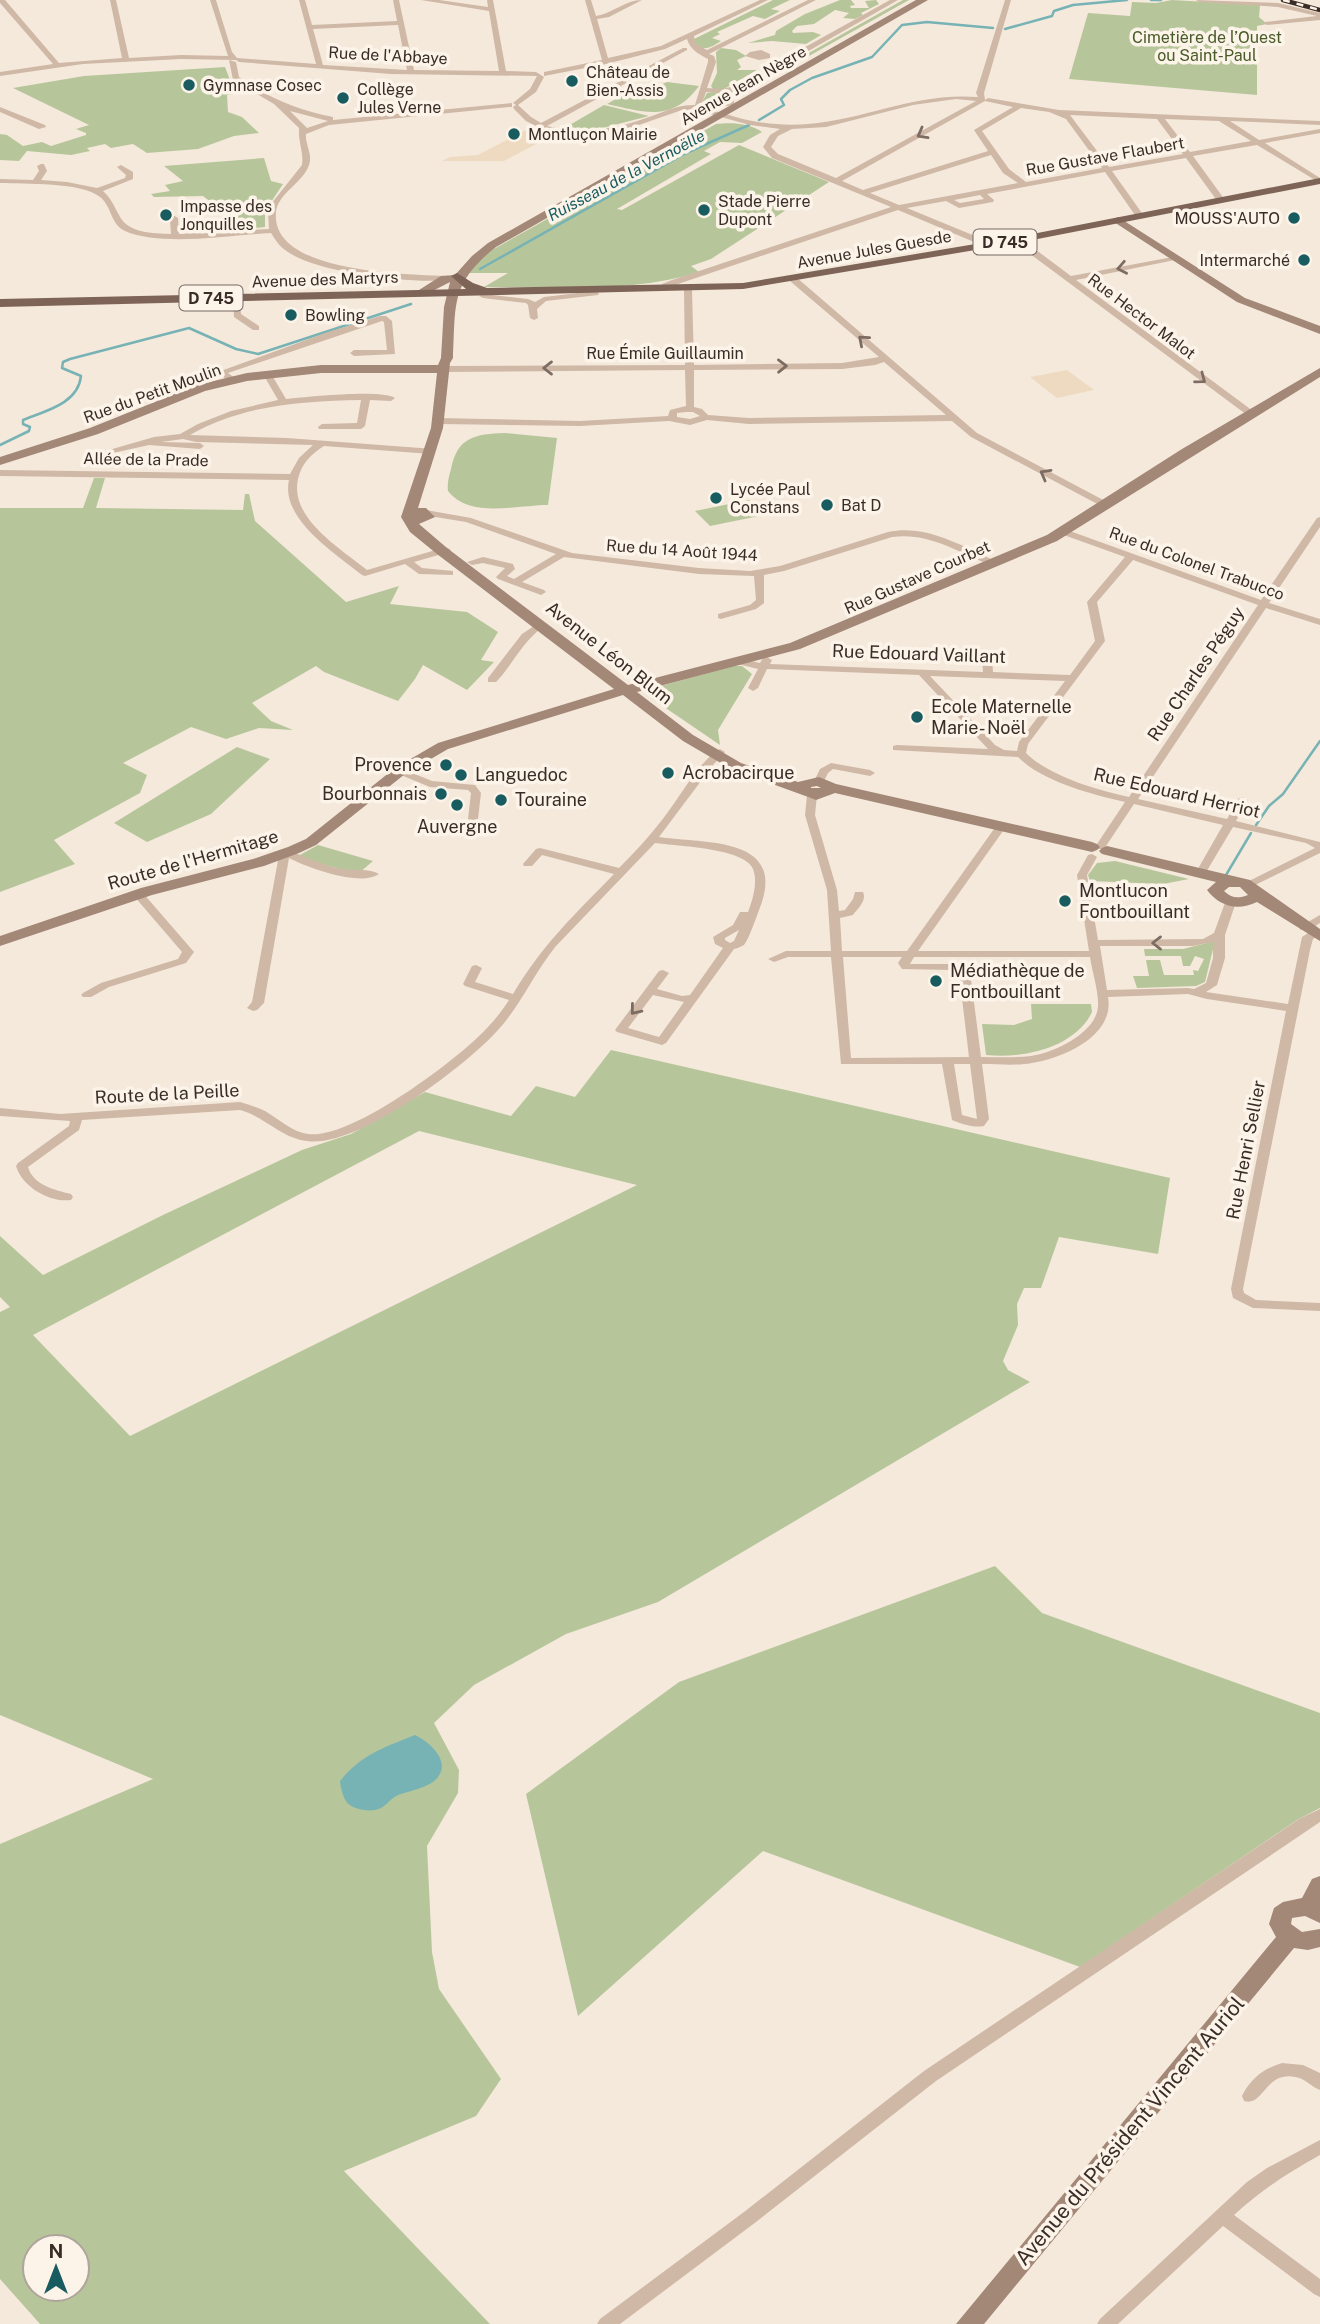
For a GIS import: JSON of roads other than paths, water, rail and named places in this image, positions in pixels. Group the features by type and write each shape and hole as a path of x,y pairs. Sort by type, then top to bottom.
{"main road":[{"name":"Avenue Jean Nègre","path":"736,104 914,0"},
{"name":"Avenue Jean Nègre","path":"446,285 461,261 484,244 712,114 736,104 923,0"},
{"name":"Avenue Jules Guesde","path":"446,285 510,291 688,289 754,285 1017,240 1320,181"},
{"path":"1118,220 1241,300 1320,330"},
{"name":"Avenue Jules Guesde","path":"446,285 484,296 637,290"},
{"name":"Avenue des Martyrs","path":"0,305 236,300 423,292 446,285"},
{"name":"Avenue des Martyrs","path":"236,300 446,285"},
{"path":"419,516 413,498 439,421 444,366 442,358 446,285"},
{"name":"Rue du Petit Moulin","path":"0,461 94,431 185,394 232,380 334,368 444,366"},
{"name":"Rue Gustave Courbet","path":"492,730 738,661 766,660 786,648 836,631 1064,532 1250,413 1320,372"},
{"name":"Avenue Léon Blum","path":"419,516 423,531 444,550 540,625 718,754 816,787 998,831 1200,874 1251,893 1315,929"},
{"name":"Avenue Léon Blum","path":"444,550 629,690"},
{"name":"Route de l'Hermitage","path":"0,941 138,894 247,867 285,854 311,842 400,771 443,746 492,730"},
{"name":"Avenue Léon Blum","path":"816,787 1193,876 1210,883 1219,897 1230,902"},
{"path":"1215,890 1221,884 1251,893"},
{"path":"1230,902 1251,893"},
{"path":"1320,1885 1315,1911 1291,1908 1282,1914 1280,1924 1290,1937 1309,1942 1320,1938"},
{"name":"Avenue du Président Vincent Auriol","path":"969,2324 1290,1937"}],"street":[{"path":"1,0 57,65"},
{"path":"113,0 126,60"},
{"path":"213,0 238,80 276,102 325,120 362,120 514,105 533,90 541,75"},
{"path":"303,0 320,65"},
{"path":"396,0 411,72"},
{"path":"424,0 491,9"},
{"path":"489,0 503,72"},
{"path":"588,0 606,62"},
{"path":"593,18 607,16 639,0"},
{"name":"Rue de l'Abbaye","path":"0,74 57,65 126,60 233,58 411,72 503,72 541,75 663,48 765,0"},
{"path":"663,48 704,53 813,0"},
{"path":"514,105 528,121 539,127 558,131 597,131 659,116 690,106 703,90 734,89 881,3 895,0"},
{"path":"983,99 980,93 1007,0"},
{"path":"1199,0 1278,5 1320,17"},
{"path":"1267,23 1320,17"},
{"path":"310,27 401,23"},
{"path":"690,35 692,44 712,62 708,81 697,102 712,114"},
{"path":"765,46 748,56 762,58 774,67"},
{"path":"539,127 685,49"},
{"path":"690,106 699,113 760,124 774,131 846,122 929,99 956,96 1052,111 1072,118 1159,116 1319,126"},
{"path":"835,182 983,99"},
{"path":"276,102 307,131 305,165 273,208 271,221 274,231 290,248 355,272 446,285"},
{"path":"736,104 736,116 741,120"},
{"path":"659,116 690,106 741,120"},
{"path":"1020,106 978,130 1006,172 1025,185"},
{"path":"0,109 42,127"},
{"path":"1052,111 1074,109 1116,115"},
{"path":"307,131 431,114"},
{"path":"1159,116 1221,200"},
{"path":"1072,118 1140,216"},
{"path":"1222,119 1320,181"},
{"path":"307,131 325,120"},
{"name":"Rue Gustave Flaubert","path":"895,208 946,198 959,206 990,200 981,192 1258,143 1319,126"},
{"path":"774,131 767,147 770,153 895,208 989,245"},
{"path":"862,193 992,152"},
{"path":"34,183 43,171 41,166"},
{"path":"96,191 129,179 130,174 121,167"},
{"path":"0,181 80,186 96,191 105,197 119,225 149,235 274,231"},
{"path":"664,289 665,286 682,279 895,208"},
{"path":"168,214 174,218 175,235"},
{"name":"Rue Hector Malot","path":"1017,240 1250,413"},
{"path":"1069,279 1175,258"},
{"path":"793,279 974,435 1106,505"},
{"path":"688,289 690,409"},
{"path":"533,308 544,299 595,293"},
{"path":"484,296 522,299 532,304 534,318"},
{"path":"236,300 237,315 256,328"},
{"path":"232,380 222,372 383,318 388,321 392,352 354,353"},
{"name":"Rue Émile Guillaumin","path":"444,366 842,366 875,362 885,358"},
{"path":"267,374 283,401"},
{"path":"322,426 361,426 366,397"},
{"path":"113,450 183,436 227,415 283,401 391,398"},
{"path":"673,418 671,415 677,411 690,409 702,412 705,417"},
{"path":"439,421 631,421 673,418 689,423 705,417 749,421 954,418"},
{"path":"183,436 287,440 431,451"},
{"path":"152,442 156,446 203,446 212,439"},
{"path":"320,444 302,458 293,477 290,494 299,514 368,575 444,550"},
{"name":"Allée de la Prade","path":"0,473 293,477"},
{"name":"Rue du 14 Août 1944","path":"419,516 468,520 562,554 699,571 759,573 902,531 931,536 991,562"},
{"name":"Rue Charles Péguy","path":"1097,852 1320,520"},
{"name":"Rue du Colonel Trabucco","path":"1064,532 1320,622"},
{"path":"514,583 562,554"},
{"path":"897,748 989,750 1003,754 1021,754 1023,744 1100,641 1092,602 1131,556"},
{"path":"407,561 419,571 450,573"},
{"path":"472,562 489,561 510,566 501,577 541,592"},
{"path":"721,616 753,607 761,601 759,573"},
{"path":"492,680 505,669 528,632 540,625"},
{"path":"786,648 780,659 782,663 794,667"},
{"path":"987,658 988,674"},
{"path":"753,688 766,660"},
{"name":"Rue Edouard Vaillant","path":"766,660 794,667 1072,678"},
{"path":"923,671 925,677 989,750"},
{"path":"604,889 652,839 718,754"},
{"name":"Rue Edouard Herriot","path":"1021,754 1030,762 1071,784 1320,847"},
{"path":"870,773 831,766 824,771 816,787 810,815 832,890 845,1062 976,1063 1044,1058 1069,1047 1096,1026 1102,1016 1102,994 1082,875 1097,852"},
{"path":"400,771 430,784 461,784 471,787 476,793 473,819"},
{"path":"1200,874 1243,800"},
{"path":"948,1063 956,1117 975,1123 983,1119 964,971 953,967 906,967 904,963 998,831"},
{"path":"652,839 732,849 749,856 753,874 746,910 737,927 719,937 719,942 730,947 692,1003 653,1052"},
{"path":"1251,893 1320,847"},
{"path":"528,864 540,852 620,872"},
{"path":"253,1008 258,1003 285,854 354,875 374,874"},
{"name":"Route de la Peille","path":"0,1112 29,1116 77,1117 240,1105 257,1110 300,1138 324,1138 390,1107 428,1083 487,1036 540,958 604,889"},
{"path":"87,995 105,985 182,961 188,952 138,894"},
{"path":"835,915 849,913 859,899 859,894"},
{"path":"1197,992 1211,985 1216,973 1219,935 1230,902"},
{"name":"Rue Henri Sellier","path":"1315,929 1308,937 1304,950 1237,1289 1238,1295 1253,1304 1320,1307"},
{"path":"774,959 786,954 909,954 1193,943 1205,942 1219,935"},
{"path":"477,968 469,984 515,998"},
{"path":"662,1041 621,1030 663,973"},
{"path":"650,991 682,999 693,998"},
{"path":"1102,994 1197,992 1207,996 1292,1008"},
{"path":"67,1197 43,1191 25,1175 22,1166 75,1127 77,1117"},
{"path":"606,2324 750,2217 930,2076 1304,1822 1320,1815"},
{"path":"1250,2096 1268,2075 1290,2069 1311,2073 1320,2083"},
{"path":"1106,2324 1222,2216 1273,2173 1320,2147"},
{"path":"1222,2216 1320,2289"}],"water":[{"path":"415,1735 431,1746 440,1758 442,1764 438,1777 420,1788 398,1795 377,1810 352,1807 344,1797 340,1781 356,1764"}],"waterway":[{"name":"Ruisseau de la Vernoëlle","path":"1005,29 1052,16 1054,11 1073,5 1127,0"},
{"name":"Ruisseau de la Vernoëlle","path":"1151,0 1161,0"},
{"name":"Ruisseau de la Vernoëlle","path":"759,120 784,105 781,99 790,90 812,78 872,57 902,25 927,22 993,28"},
{"name":"Ruisseau de la Vernoëlle","path":"480,269 684,154 749,125"},
{"name":"Ruisseau de la Vernoëlle","path":"0,445 29,431 30,427 23,424 23,420 50,410 74,393 81,376 62,368 63,362 70,359 189,328 236,349 258,354 411,304"},
{"path":"1256,825 1269,806 1283,794 1320,741"},
{"path":"1226,875 1251,833"}],"railway":[{"path":"1283,0 1320,10"}],"place":[{"name":"Château de Bien-Assis","path":"572,81"},
{"name":"Gymnase Cosec","path":"189,85"},
{"name":"Collège Jules Verne","path":"343,98"},
{"name":"Montluçon Mairie","path":"514,134"},
{"name":"Stade Pierre Dupont","path":"704,210"},
{"name":"Impasse des Jonquilles","path":"166,215"},
{"name":"MOUSS'AUTO","path":"1294,218"},
{"name":"Intermarché","path":"1304,260"},
{"name":"Bowling","path":"291,315"},
{"name":"Lycée Paul Constans","path":"716,498"},
{"name":"Bat D","path":"827,505"},
{"name":"Ecole Maternelle Marie- Noël","path":"917,717"},
{"name":"Provence","path":"446,765"},
{"name":"Acrobacirque","path":"668,773"},
{"name":"Languedoc","path":"461,775"},
{"name":"Bourbonnais","path":"441,794"},
{"name":"Touraine","path":"501,800"},
{"name":"Auvergne","path":"457,805"},
{"name":"Montlucon Fontbouillant","path":"1065,901"},
{"name":"Médiathèque de Fontbouillant","path":"936,981"}],"park label":[{"name":"Cimetière de l’Ouest ou Saint-Paul","path":"1207,46"}]}
